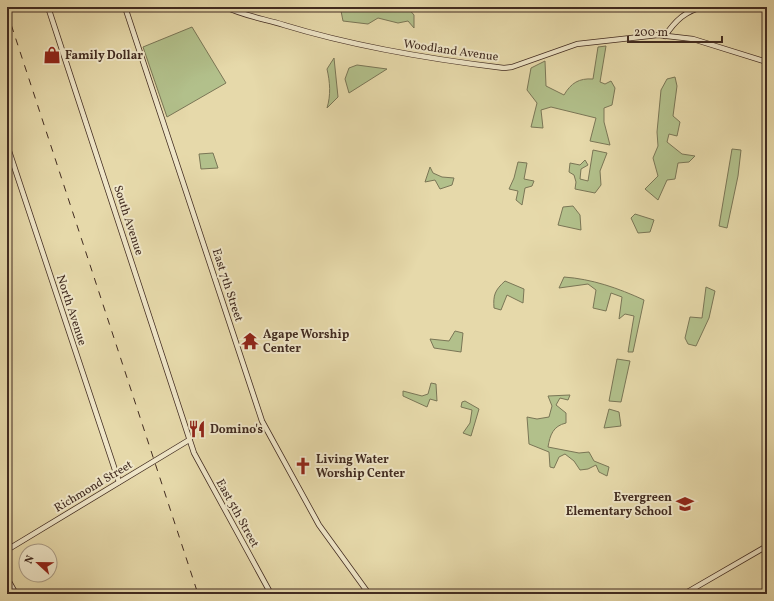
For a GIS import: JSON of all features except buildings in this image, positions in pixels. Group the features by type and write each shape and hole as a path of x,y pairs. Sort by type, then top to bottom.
{"street":[{"name":"South Avenue","path":"48,7 189,440"},
{"name":"East 7th Street","path":"125,7 262,421 319,525 370,594"},
{"name":"Woodland Avenue","path":"226,7 319,35 380,50 436,60 504,68 512,68 577,44 664,36 693,38 767,62"},
{"path":"664,36 674,22 697,8 704,7"},
{"name":"North Avenue","path":"7,145 119,482"},
{"name":"Richmond Street","path":"7,550 189,440"},
{"name":"East 5th Street","path":"189,440 194,453 271,594"},
{"path":"684,594 767,546"},
{"path":"7,578 16,594"}],"green space":[{"path":"349,7 407,7 414,15 414,28 408,21 398,23 378,18 368,24 343,21 341,11"},
{"path":"192,27 226,83 167,117 143,47"},
{"path":"606,46 600,82 605,84 611,81 615,88 612,105 604,108 604,122 610,145 590,141 596,118 551,107 541,110 543,128 531,127 537,103 527,90 531,68 545,61 546,86 564,95 576,82 584,79 593,79 598,47"},
{"path":"334,58 338,97 327,108 330,88 327,69"},
{"path":"357,65 387,69 349,93 345,79 349,68"},
{"path":"675,77 677,86 673,116 680,122 677,136 669,134 667,142 682,154 695,156 689,162 678,163 675,179 667,180 658,200 645,189 658,176 653,158 658,146 657,132 661,90 667,79"},
{"path":"732,149 741,150 738,176 727,228 719,226"},
{"path":"593,150 607,153 600,171 601,185 595,193 575,189 576,182 574,175 569,172 570,163 580,165 585,160 588,165 581,169 580,179 588,181"},
{"path":"213,153 218,168 201,169 199,154"},
{"path":"518,162 527,163 524,179 534,181 532,186 525,188 522,205 516,200 518,191 509,189 514,178"},
{"path":"430,167 433,173 442,177 454,178 452,185 440,189 435,180 425,182"},
{"path":"573,206 580,215 581,230 558,225 563,207"},
{"path":"635,214 654,220 650,232 638,233 631,218"},
{"path":"564,277 605,285 644,300 633,352 628,352 634,316 625,314 619,319 622,297 611,293 606,311 593,308 596,290 588,284 559,288"},
{"path":"505,281 524,289 523,303 507,295 501,310 494,308 494,300 495,293"},
{"path":"706,287 715,291 709,318 696,346 688,344 685,338 690,317 702,318"},
{"path":"455,331 463,333 461,352 434,348 430,339 449,341"},
{"path":"617,359 630,361 621,402 609,401"},
{"path":"431,383 436,384 437,401 430,399 427,407 403,396 403,391 422,396 428,394"},
{"path":"570,395 568,400 560,398 556,405 566,413 566,423 555,429 548,447 579,453 589,452 594,461 609,467 607,476 599,472 596,465 588,469 580,470 574,461 565,454 559,457 554,468 550,467 549,452 529,444 527,417 537,419 549,417 552,406 548,396"},
{"path":"465,401 479,409 471,436 463,433 470,423 472,410 461,407 462,402"},
{"path":"609,409 619,412 621,426 604,428"}],"railway":[{"path":"7,12 198,594"}],"place":[{"name":"Family Dollar","path":"52,55"},
{"name":"Agape Worship Center","path":"250,341"},
{"name":"Domino's","path":"197,429"},
{"name":"Living Water Worship Center","path":"303,466"},
{"name":"Evergreen Elementary School","path":"685,504"}]}
